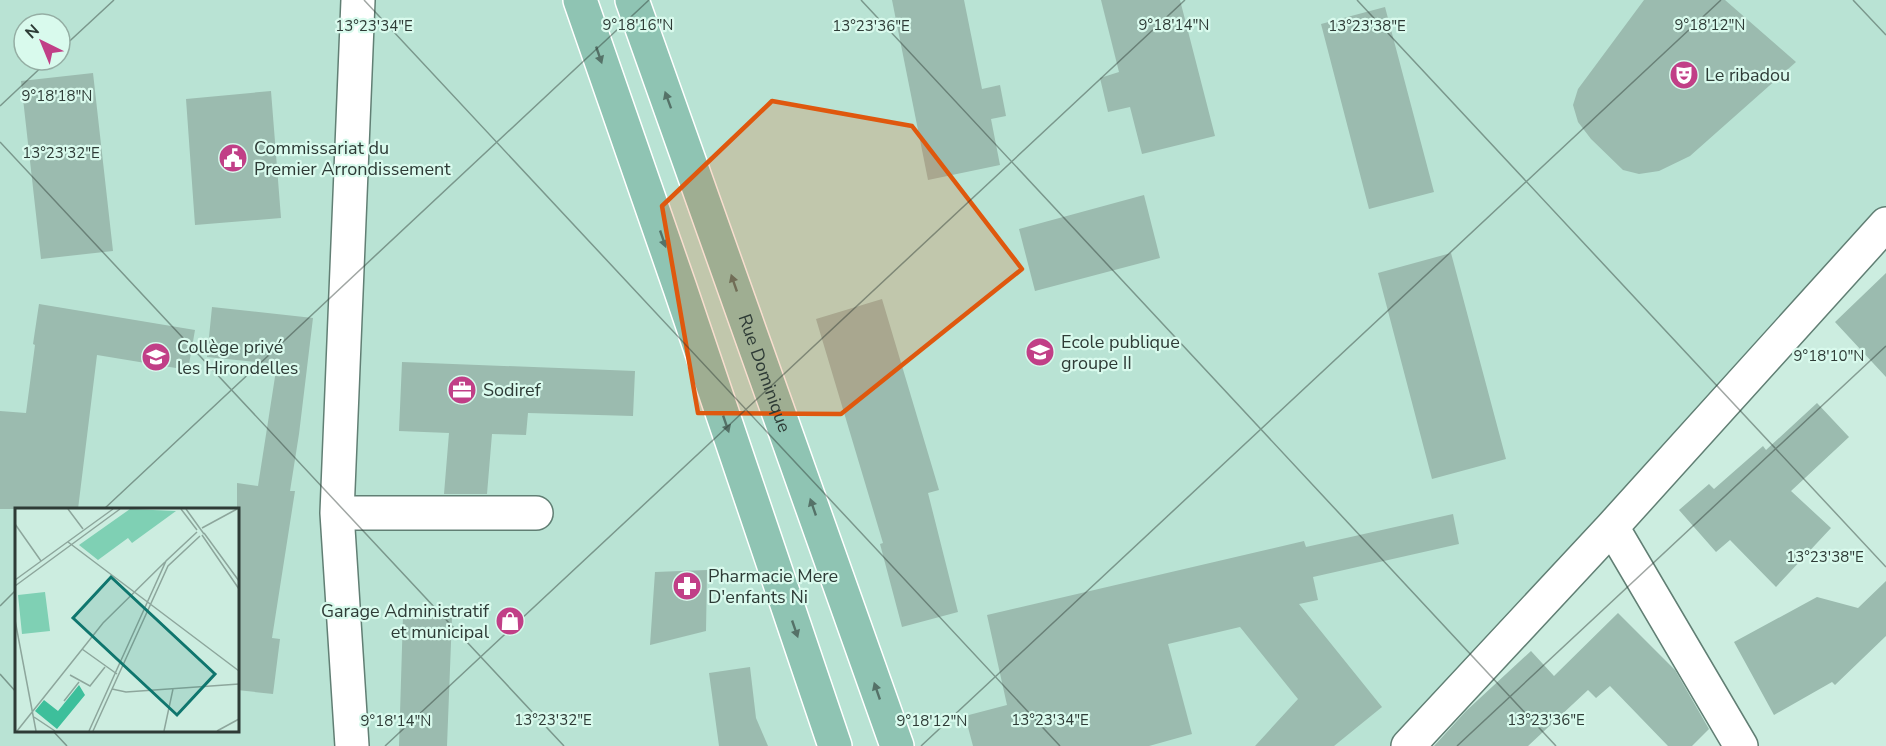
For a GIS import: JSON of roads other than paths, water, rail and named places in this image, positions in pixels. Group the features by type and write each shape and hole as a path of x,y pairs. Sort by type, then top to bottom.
{"main road":[{"path":"580,0 835,746"},
{"name":"Rue Dominique","path":"632,0 897,746"}],"street":[{"path":"352,746 338,513 358,0"},
{"path":"1408,746 1612,527 1886,224"},
{"path":"338,513 536,513"},
{"path":"1612,527 1742,746"}],"place":[{"name":"Le ribadou","path":"1684,75"},
{"name":"Commissariat du Premier Arrondissement","path":"233,158"},
{"name":"Ecole publique groupe II","path":"1040,352"},
{"name":"Collège privé les Hirondelles","path":"156,357"},
{"name":"Sodiref","path":"462,390"},
{"name":"Pharmacie Mere D'enfants Ni","path":"687,586"},
{"name":"Garage Administratif et municipal","path":"510,621"}]}
